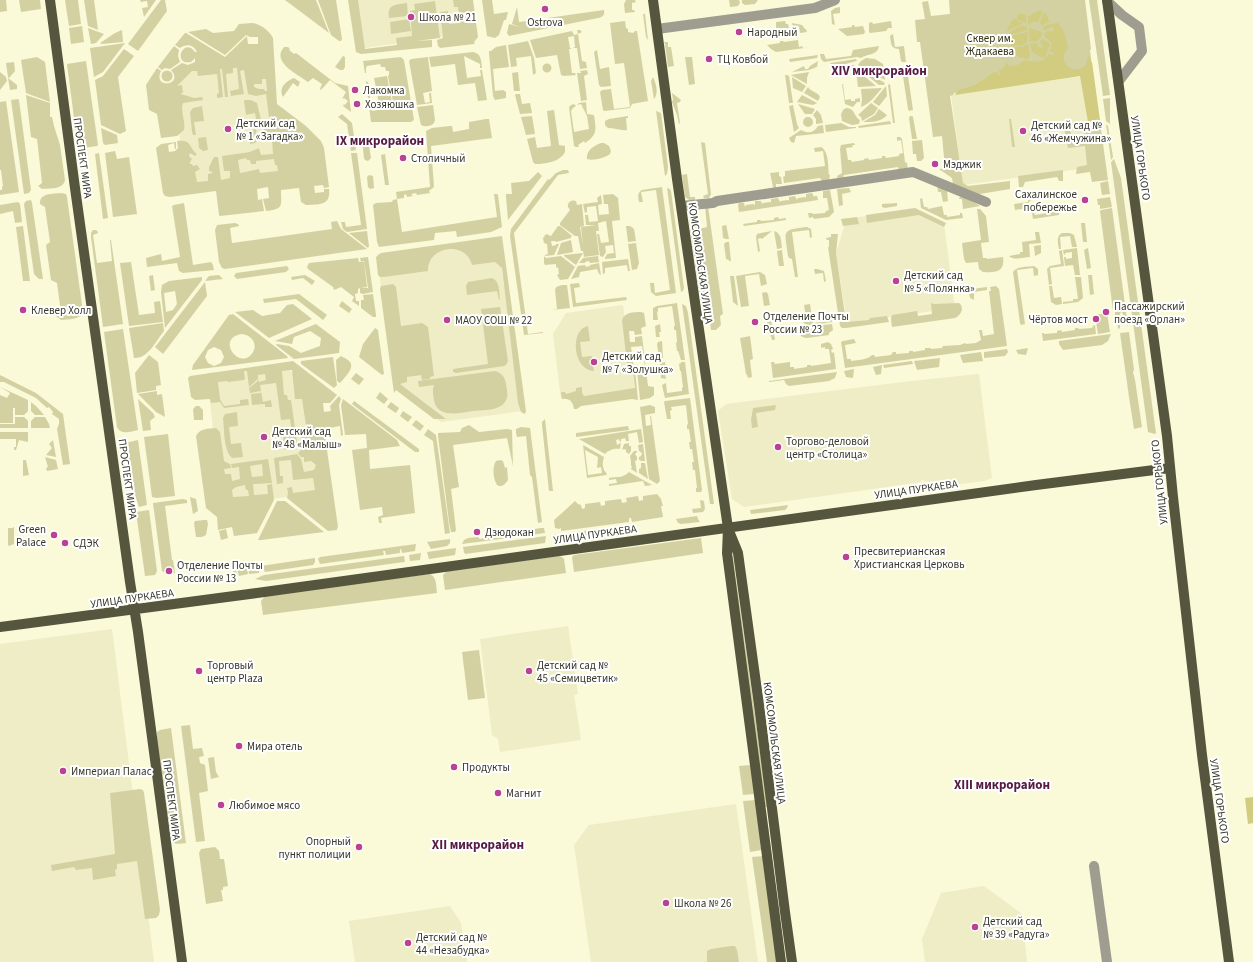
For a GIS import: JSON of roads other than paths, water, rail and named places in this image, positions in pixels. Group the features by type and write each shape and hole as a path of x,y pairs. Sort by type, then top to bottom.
{"main road":[{"name":"ПРОСПЕКТ МИРА","path":"50,0 76,196 135,609 182,962"},
{"name":"КОМСОМОЛЬСКАЯ УЛИЦА","path":"653,0 681,206 728,528 727,553 781,962"},
{"name":"УЛИЦА ГОРЬКОГО","path":"1107,0 1166,428 1202,755 1229,962"},
{"name":"УЛИЦА ПУРКАЕВА","path":"0,627 1170,468"},
{"name":"КОМСОМОЛЬСКАЯ УЛИЦА","path":"728,528 738,553 792,962"}],"street":[{"path":"657,29 835,0"},
{"path":"1107,0 1122,15 1139,27 1142,51 1119,81"},
{"path":"681,206 712,203 717,201 913,172 986,202"},
{"path":"1094,866 1107,962"}],"place":[{"name":"Ostrova","path":"545,9"},
{"name":"Школа № 21","path":"411,17"},
{"name":"Народный","path":"739,32"},
{"name":"ТЦ Ковбой","path":"709,59"},
{"name":"Лакомка","path":"355,90"},
{"name":"Хозяюшка","path":"357,104"},
{"name":"Детский сад № 1 «Загадка»","path":"228,129"},
{"name":"Детский сад № 46 «Жемчужина»","path":"1023,131"},
{"name":"Столичный","path":"403,158"},
{"name":"Мэджик","path":"935,164"},
{"name":"Сахалинское побережье","path":"1085,200"},
{"name":"Детский сад № 5 «Полянка»","path":"896,281"},
{"name":"Клевер Холл","path":"23,310"},
{"name":"Пассажирский поезд «Орлан»","path":"1106,312"},
{"name":"Чёртов мост","path":"1096,319"},
{"name":"МАОУ СОШ № 22","path":"447,320"},
{"name":"Отделение Почты России № 23","path":"755,322"},
{"name":"Детский сад № 7 «Золушка»","path":"594,362"},
{"name":"Детский сад № 48 «Малыш»","path":"264,437"},
{"name":"Торгово-деловой центр «Столица»","path":"778,447"},
{"name":"Дзюдокан","path":"477,532"},
{"name":"Green Palace","path":"54,535"},
{"name":"СДЭК","path":"65,543"},
{"name":"Пресвитерианская Христианская Церковь","path":"846,557"},
{"name":"Отделение Почты России № 13","path":"169,571"},
{"name":"Торговый центр Plaza","path":"199,671"},
{"name":"Детский сад № 45 «Семицветик»","path":"529,671"},
{"name":"Мира отель","path":"239,746"},
{"name":"Продукты","path":"454,767"},
{"name":"Империал Палас","path":"63,771"},
{"name":"Магнит","path":"498,793"},
{"name":"Любимое мясо","path":"221,805"},
{"name":"Опорный пункт полиции","path":"359,847"},
{"name":"Школа № 26","path":"666,903"},
{"name":"Детский сад № 39 «Радуга»","path":"975,927"},
{"name":"Детский сад № 44 «Незабудка»","path":"408,943"}],"district":[{"name":"XIV микрорайон","path":"879,70"},
{"name":"IX микрорайон","path":"380,140"},
{"name":"XIII микрорайон","path":"1002,784"},
{"name":"XII микрорайон","path":"478,844"}],"park label":[{"name":"Сквер им. Ждакаева","path":"990,44"}]}
